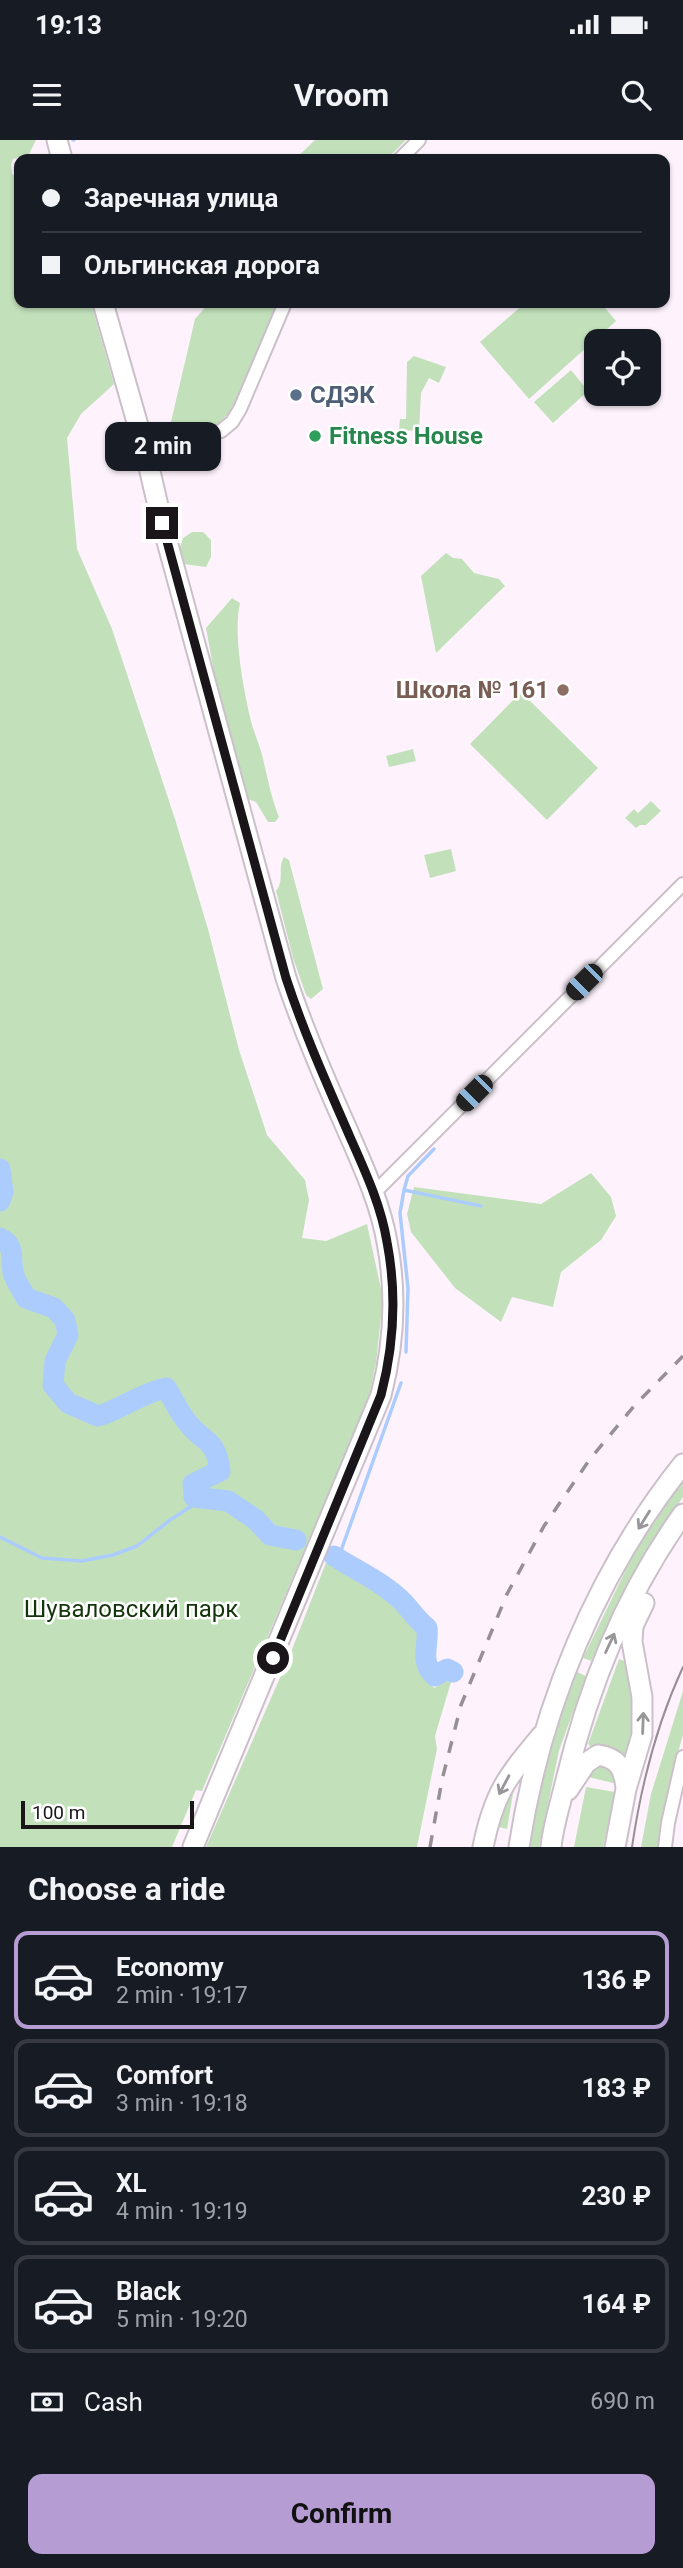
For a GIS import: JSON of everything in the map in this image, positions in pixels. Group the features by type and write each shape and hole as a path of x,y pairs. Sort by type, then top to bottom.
{"street":[{"path":"405,154 418,140"},
{"path":"104,308 296,1010 373,1193 388,1243 393,1328 390,1360 381,1395 193,1847"},
{"path":"145,450 221,431 232,422 283,308"},
{"path":"373,1193 683,884"},
{"path":"519,1847 531,1781 544,1733 570,1661 595,1605 637,1529 683,1464"},
{"path":"551,1847 572,1754 607,1650 657,1552 683,1514"},
{"path":"615,1847 626,1789 637,1756 643,1717 634,1659 634,1626 646,1597 657,1552"},
{"path":"483,1847 495,1800 508,1776 544,1733"},
{"path":"559,1806 581,1770 591,1758 598,1755 620,1765 625,1772 626,1789"},
{"path":"665,1847 683,1757"}],"green space":[{"name":"Шуваловский парк","path":"0,140 36,140 29,154 14,154 11,165 14,175 14,308 92,308 114,384 81,414 67,438 77,549 112,629 175,819 208,929 239,1050 267,1135 305,1180 309,1200 302,1238 326,1241 367,1224 383,1298 376,1363 368,1401 202,1791 196,1790 172,1847 0,1847"},
{"path":"315,140 406,140 392,154 300,154"},
{"path":"205,308 275,308 234,408 218,424 175,436 174,428 170,426 195,319"},
{"path":"519,308 605,308 616,321 607,329 584,329 584,350 529,399 480,342"},
{"path":"414,356 446,367 439,383 429,378 421,393 419,431 399,430 400,419 406,419 407,362"},
{"path":"571,370 584,386 584,395 553,423 534,402"},
{"path":"192,532 203,532 211,540 211,557 206,567 184,564 179,550 183,538"},
{"path":"446,553 453,558 462,559 474,573 499,579 505,586 436,653 421,576"},
{"path":"232,598 240,603 238,644 242,675 251,722 279,817 275,822 268,822 256,802 248,799 233,760 218,693 206,628"},
{"path":"521,692 598,768 547,820 470,744"},
{"path":"413,749 416,761 389,767 386,756"},
{"path":"651,801 661,811 646,825 636,828 625,818 634,809 638,813"},
{"path":"451,849 456,871 430,878 424,855"},
{"path":"284,857 289,860 323,989 311,999 306,995 293,958 276,891"},
{"path":"591,1173 611,1197 616,1216 601,1240 561,1272 553,1307 512,1297 501,1322 455,1288 411,1232 407,1214 414,1187 541,1204"},
{"path":"683,1480 683,1497 618,1602 591,1661 583,1658 634,1553"},
{"path":"327,1560 371,1583 402,1606 423,1638 422,1665 429,1683 434,1688 446,1681 451,1682 435,1736 437,1749 417,1847 206,1847 289,1657"},
{"path":"619,1659 624,1661 637,1719 627,1756 611,1748 592,1748 588,1744"},
{"path":"577,1672 586,1676 559,1751 539,1847 530,1847 548,1758"},
{"path":"683,1691 683,1735 670,1781 659,1847 641,1847 651,1794"},
{"path":"594,1764 612,1766 617,1784 584,1776"},
{"path":"516,1776 507,1829 495,1826"},
{"path":"586,1787 615,1792 603,1847 574,1847"}],"waterway":[{"path":"434,1149 408,1176 404,1190 481,1206"},
{"path":"0,1169 3,1192 0,1201"},
{"path":"404,1190 400,1213 408,1288 406,1352"},
{"path":"0,1238 10,1248 14,1275 26,1298 54,1308 65,1320 68,1335 55,1361 53,1385 68,1403 98,1416 166,1388 187,1422 208,1442 218,1460 220,1471 193,1484 194,1497 228,1501 255,1519 270,1535 296,1540"},
{"path":"338,1559 401,1383"},
{"path":"0,1537 42,1558 82,1561 113,1555 137,1546 204,1498"},
{"path":"334,1556 388,1589 427,1628 426,1659 435,1676 447,1669 453,1672"}],"tram line":[{"path":"632,1847 651,1755 665,1710 683,1667"}],"railway":[{"path":"430,1847 442,1780 461,1705 507,1594 544,1526 590,1459 635,1405 683,1356"}],"place":[{"name":"СДЭК","path":"296,395"},
{"name":"Fitness House","path":"315,436"},
{"name":"Школа № 161","path":"563,690"}],"route":[{"path":"162,523 299,1020 363,1166 388,1243 393,1328 390,1360 381,1395 273,1658"}]}
